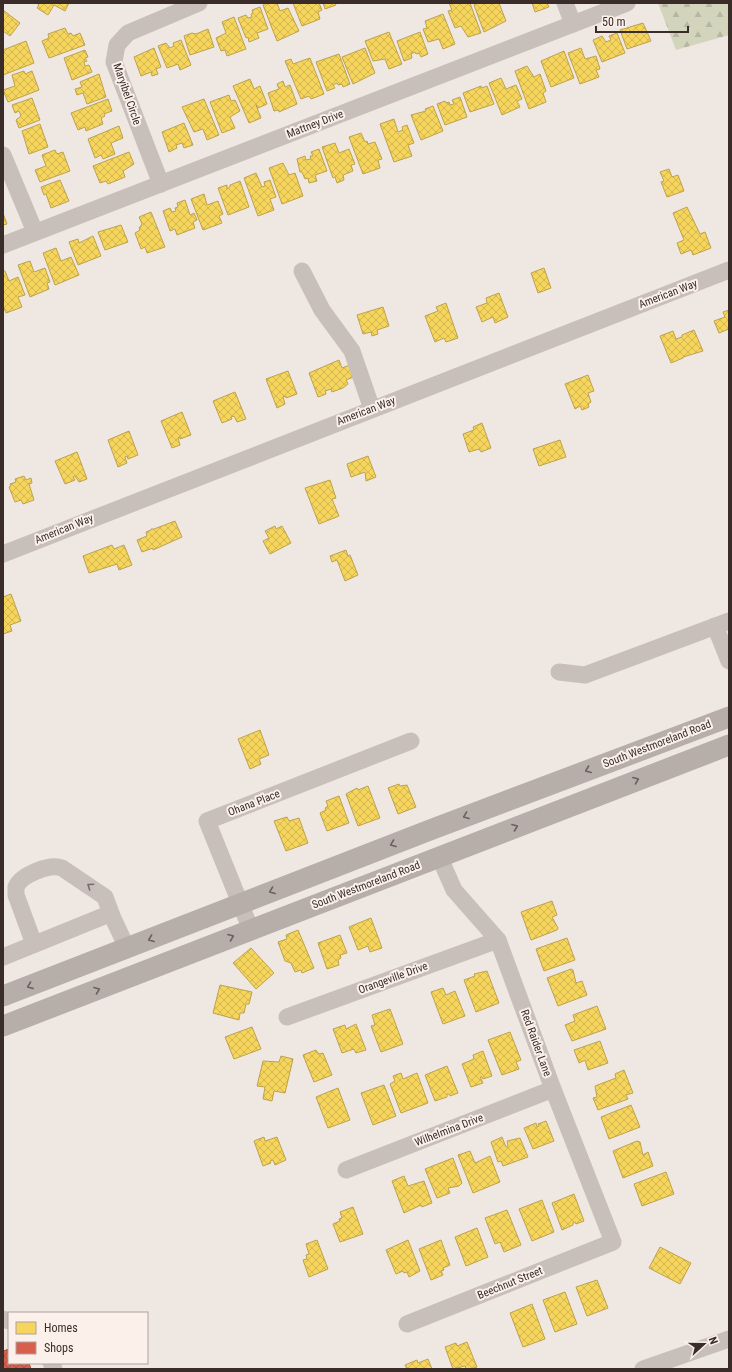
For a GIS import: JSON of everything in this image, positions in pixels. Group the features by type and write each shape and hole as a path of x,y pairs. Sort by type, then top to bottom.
{"main road":[{"name":"South Westmoreland Road","path":"3,996 430,830 729,717"},
{"name":"South Westmoreland Road","path":"3,1026 729,744"},
{"path":"430,830 439,856"},
{"path":"120,951 123,979"}],"street":[{"name":"Maryibel Circle","path":"161,184 114,62 117,45 128,33 199,3"},
{"path":"565,3 573,24"},
{"name":"Mattney Drive","path":"3,244 627,3"},
{"path":"3,155 35,232"},
{"name":"American Way","path":"3,554 729,270"},
{"path":"302,271 322,310 352,351 372,409"},
{"path":"559,672 585,676 722,624 729,661"},
{"name":"Ohana Place","path":"251,930 207,821 411,741"},
{"name":"Red Raider Lane","path":"439,856 454,890 498,940 553,1090 613,1242"},
{"path":"34,944 16,895 16,887 23,877 48,867 58,866 101,894 108,902 120,951"},
{"path":"3,957 104,916 112,916"},
{"name":"Orangeville Drive","path":"287,1017 498,940"},
{"name":"Wilhelmina Drive","path":"346,1170 553,1090"},
{"name":"Beechnut Street","path":"407,1324 613,1242"},
{"path":"643,1369 729,1339"}],"green space":[{"path":"658,3 729,3 729,35 676,50"}],"building: Homes":[{"path":"36,3 69,3 65,11 54,5 48,15 37,8 39,5"},
{"path":"267,3 277,3 280,11 288,8 299,31 277,41 263,5"},
{"path":"293,3 319,3 322,10 318,12 320,19 302,26"},
{"path":"323,3 335,3 336,5 325,9"},
{"path":"449,3 470,3 481,33 468,37 461,26 455,28 448,11 452,10"},
{"path":"475,3 499,3 506,21 484,32 474,5"},
{"path":"532,3 547,3 549,7 535,12"},
{"path":"260,7 268,29 257,33 259,38 249,42 238,18 246,15 248,18 252,17 252,10"},
{"path":"3,10 20,23 10,36 3,31"},
{"path":"443,14 455,44 443,49 439,39 428,42 423,29 427,28 425,21"},
{"path":"234,17 246,49 227,56 225,50 221,51 216,38 226,33 222,22"},
{"path":"643,23 651,41 627,49 620,30"},
{"path":"65,28 68,34 71,33 73,36 80,33 85,45 49,58 42,41 49,38 48,34"},
{"path":"208,29 214,47 190,55 184,36 192,33 196,34"},
{"path":"389,32 402,64 389,69 385,59 373,61 365,41"},
{"path":"420,32 428,54 421,57 419,53 416,54 415,52 411,54 412,58 404,61 397,41"},
{"path":"617,33 625,53 602,62 593,40 602,36 606,42 611,40 609,36"},
{"path":"181,40 191,65 180,70 178,64 167,68 158,46 166,43 170,48 174,46 173,43"},
{"path":"26,41 34,63 3,75 3,50"},
{"path":"154,48 161,67 156,69 158,74 152,76 151,72 141,76 134,57"},
{"path":"365,48 375,73 353,84 342,57"},
{"path":"581,48 585,59 596,56 600,69 596,70 599,77 580,84 568,53"},
{"path":"85,50 88,57 85,58 87,61 84,62 85,66 89,65 92,72 72,80 64,58"},
{"path":"564,51 574,78 551,87 541,61"},
{"path":"339,54 350,84 343,87 342,84 338,85 337,83 333,85 335,88 327,91 316,62"},
{"path":"310,58 324,94 311,99 309,96 301,99 285,61 291,59 293,64"},
{"path":"527,66 534,77 540,74 546,91 543,93 546,102 529,109 515,71"},
{"path":"24,71 25,74 32,71 39,90 8,102 3,90 15,86 12,75"},
{"path":"99,74 106,97 87,104 83,93 77,95 75,89 82,87 80,82"},
{"path":"501,78 506,89 516,85 522,99 517,101 520,107 502,115 489,83"},
{"path":"250,79 254,89 260,86 267,104 258,108 256,105 261,118 249,123 233,86"},
{"path":"283,81 285,87 290,85 297,104 279,112 279,110 274,111 268,93 279,89 277,84"},
{"path":"481,86 482,88 487,86 494,104 470,112 463,93"},
{"path":"229,95 231,101 235,100 240,111 230,117 235,128 222,133 210,102"},
{"path":"460,97 467,117 445,125 437,104 445,101 446,103 449,102 450,105 454,104 452,100"},
{"path":"32,98 40,120 19,128 16,120 21,116 19,111 15,113 12,105"},
{"path":"108,99 112,111 104,114 105,116 101,118 103,124 86,131 85,127 78,130 71,113"},
{"path":"204,99 219,135 207,140 203,129 194,132 182,107"},
{"path":"433,106 443,131 421,140 411,115 426,111 425,109"},
{"path":"394,119 398,132 403,130 402,127 407,125 414,143 408,145 412,156 394,162 380,124"},
{"path":"184,123 193,145 184,148 182,143 176,145 177,148 169,152 162,132"},
{"path":"40,124 48,147 29,154 22,131"},
{"path":"119,126 123,138 111,143 115,154 103,159 101,155 95,158 88,139"},
{"path":"361,133 365,142 367,141 368,144 375,142 382,159 378,160 380,168 363,174 349,137"},
{"path":"335,143 339,153 349,149 355,164 351,165 353,171 343,175 344,180 337,183 335,177 333,178 322,147"},
{"path":"319,149 327,171 315,175 317,181 309,183 308,178 305,179 302,172 300,172 297,159 305,156 306,160 311,159 310,156 313,156 311,152"},
{"path":"55,150 57,154 63,152 70,171 40,182 35,170 46,166 42,155"},
{"path":"129,152 134,164 123,171 125,177 108,184 106,181 100,183 93,166"},
{"path":"283,163 289,175 295,173 303,196 282,204 269,168"},
{"path":"669,169 672,177 678,175 684,191 667,197 661,182 664,181 660,172"},
{"path":"256,173 262,187 265,186 264,182 270,180 276,197 270,199 274,210 258,216 244,178"},
{"path":"60,180 69,201 51,208 46,194 44,195 41,187"},
{"path":"240,181 249,207 228,215 218,188 227,185 227,189 230,185"},
{"path":"204,194 207,205 218,201 223,214 219,216 222,223 203,230 191,199"},
{"path":"185,200 190,215 194,213 197,220 193,222 195,228 177,235 175,229 170,231 163,211 170,208 172,212 176,211 175,208 178,207 177,203"},
{"path":"687,207 700,234 705,232 711,248 693,255 691,250 681,254 677,243 684,240 673,213"},
{"path":"151,212 165,247 147,253 145,247 141,249 135,233 140,230 139,228 142,224 139,217"},
{"path":"3,213 7,224 3,225"},
{"path":"121,225 128,242 105,250 98,232"},
{"path":"93,236 101,256 78,265 69,242 78,239 79,243"},
{"path":"56,248 61,261 71,257 79,275 55,285 43,253"},
{"path":"30,261 34,272 45,268 50,282 47,283 49,289 30,297 18,265"},
{"path":"544,268 551,288 538,293 531,273"},
{"path":"3,271 5,271 9,281 18,277 25,295 18,297 22,307 6,313 3,306"},
{"path":"499,293 508,317 495,323 493,317 482,322 476,307 487,303 486,298"},
{"path":"446,303 458,338 446,342 444,338 435,342 425,316 438,311 436,307"},
{"path":"383,307 389,326 377,330 378,334 372,336 371,332 363,334 357,315"},
{"path":"729,310 729,329 719,333 714,321 725,317 723,312"},
{"path":"694,330 703,351 683,357 671,363 660,336 673,331 676,339"},
{"path":"339,360 342,368 352,364 356,376 346,380 348,384 343,388 332,392 331,389 325,391 326,394 318,397 309,373"},
{"path":"288,371 297,394 286,398 286,396 283,397 285,404 277,408 266,379"},
{"path":"588,375 594,391 588,393 591,402 588,404 589,407 582,410 580,406 575,409 565,384"},
{"path":"235,392 246,419 237,422 234,416 231,417 232,419 222,423 213,401"},
{"path":"182,412 191,435 180,439 180,437 178,438 180,445 172,448 161,421"},
{"path":"482,423 491,448 481,452 479,449 469,452 463,434 474,430 473,427"},
{"path":"129,431 138,455 128,459 127,456 125,457 127,463 118,467 108,440"},
{"path":"560,440 566,457 539,466 533,449"},
{"path":"77,452 87,479 79,482 75,476 73,477 75,480 65,484 55,461"},
{"path":"368,456 376,477 366,481 365,472 351,477 347,464"},
{"path":"24,476 26,480 31,478 32,483 29,484 34,500 23,504 21,500 15,502 9,487 11,486 10,484 16,482 15,479"},
{"path":"330,480 336,498 332,499 339,516 319,524 305,488"},
{"path":"175,521 182,537 153,550 153,548 142,552 137,540 147,536 146,532 151,529"},
{"path":"275,526 276,529 282,526 291,543 270,554 263,541 269,538 265,531"},
{"path":"112,545 114,549 124,545 132,565 119,570 117,564 89,573 83,556"},
{"path":"346,550 348,556 350,555 358,575 345,581 337,560 332,562 330,556"},
{"path":"11,594 21,621 10,625 12,631 3,634 3,597"},
{"path":"260,730 269,755 259,759 261,764 250,769 238,739"},
{"path":"399,784 400,786 407,785 416,807 398,814 388,788"},
{"path":"368,786 380,818 358,826 346,794 357,788 358,790"},
{"path":"339,796 349,823 327,831 320,813 326,810 325,808 328,806 326,801"},
{"path":"287,817 289,821 299,818 308,843 286,851 274,821"},
{"path":"552,901 557,915 552,917 558,928 557,930 531,940 521,912"},
{"path":"371,918 382,948 370,952 368,946 358,950 349,927"},
{"path":"298,930 314,968 302,973 301,970 295,972 291,963 285,961 278,942 287,939 286,935"},
{"path":"340,935 347,953 340,955 341,958 338,960 339,965 327,969 318,943"},
{"path":"567,938 575,960 544,971 536,949"},
{"path":"251,948 274,973 256,989 233,963"},
{"path":"571,969 573,970 576,983 582,981 587,995 558,1006 547,978"},
{"path":"487,971 499,1003 476,1012 464,980 475,976 474,974"},
{"path":"220,985 252,992 249,1004 246,1004 244,1013 240,1013 239,1020 213,1013"},
{"path":"443,988 446,995 455,991 465,1016 443,1024 431,992"},
{"path":"597,1006 606,1029 572,1041 565,1025 575,1021 573,1015"},
{"path":"390,1009 403,1044 381,1052 371,1026 375,1025 372,1015"},
{"path":"356,1024 366,1050 356,1053 354,1049 342,1053 333,1029 345,1025 346,1029"},
{"path":"252,1027 261,1049 234,1059 225,1037"},
{"path":"510,1032 521,1060 516,1062 519,1069 502,1075 488,1040"},
{"path":"600,1041 608,1063 588,1070 585,1060 579,1063 574,1050"},
{"path":"316,1050 319,1054 323,1053 332,1075 314,1082 303,1055"},
{"path":"483,1051 492,1076 483,1079 480,1077 483,1083 471,1087 462,1064 474,1059 473,1055"},
{"path":"281,1056 293,1059 285,1093 274,1091 272,1101 263,1099 265,1087 257,1086 263,1061 279,1062"},
{"path":"447,1066 458,1093 450,1096 447,1094 447,1097 435,1101 425,1075"},
{"path":"624,1070 633,1093 626,1095 628,1099 598,1110 593,1098 597,1097 595,1086 616,1078 615,1074"},
{"path":"401,1073 403,1079 417,1073 428,1103 401,1113 390,1084 395,1081 393,1076"},
{"path":"384,1085 396,1116 373,1125 361,1093"},
{"path":"338,1088 350,1120 328,1128 316,1097"},
{"path":"631,1105 640,1127 609,1139 601,1117"},
{"path":"546,1121 554,1141 533,1149 524,1128 536,1123 537,1127 539,1126 538,1124"},
{"path":"264,1137 265,1141 277,1137 286,1160 275,1165 273,1160 270,1161 271,1163 263,1166 254,1141"},
{"path":"502,1137 506,1147 508,1146 507,1141 520,1138 528,1157 503,1166 501,1161 498,1162 491,1142"},
{"path":"637,1141 640,1142 643,1155 648,1152 653,1166 623,1178 613,1151"},
{"path":"470,1151 475,1163 490,1156 500,1182 473,1193 458,1155"},
{"path":"453,1158 462,1183 459,1186 448,1188 450,1193 437,1198 425,1169"},
{"path":"666,1172 674,1194 642,1206 634,1184"},
{"path":"404,1176 408,1186 424,1181 432,1203 422,1207 421,1205 404,1213 392,1181"},
{"path":"574,1194 584,1221 576,1224 575,1222 573,1225 562,1230 552,1203"},
{"path":"542,1200 554,1232 532,1241 519,1209"},
{"path":"353,1207 363,1234 340,1242 333,1224 340,1221 339,1219 342,1218 340,1212"},
{"path":"507,1210 521,1245 504,1252 500,1242 495,1244 485,1218"},
{"path":"477,1228 488,1257 466,1266 455,1237"},
{"path":"317,1240 328,1269 309,1277 303,1260 307,1259 306,1255 309,1254 306,1244"},
{"path":"408,1240 420,1271 409,1277 407,1272 404,1273 403,1271 396,1274 386,1250"},
{"path":"441,1240 450,1265 443,1268 444,1270 441,1271 443,1275 431,1280 419,1249"},
{"path":"660,1247 691,1263 680,1284 649,1268"},
{"path":"597,1280 608,1308 587,1316 576,1287"},
{"path":"565,1292 577,1324 555,1332 543,1300"},
{"path":"532,1304 545,1339 523,1347 510,1313"},
{"path":"467,1342 477,1367 466,1369 465,1366 453,1369 445,1347 456,1343 457,1346"},
{"path":"428,1359 432,1369 407,1369 405,1365 417,1360 418,1363"}],"building: Shops":[{"path":"8,1349 8,1364 29,1364 31,1369 3,1369 3,1351"}]}
